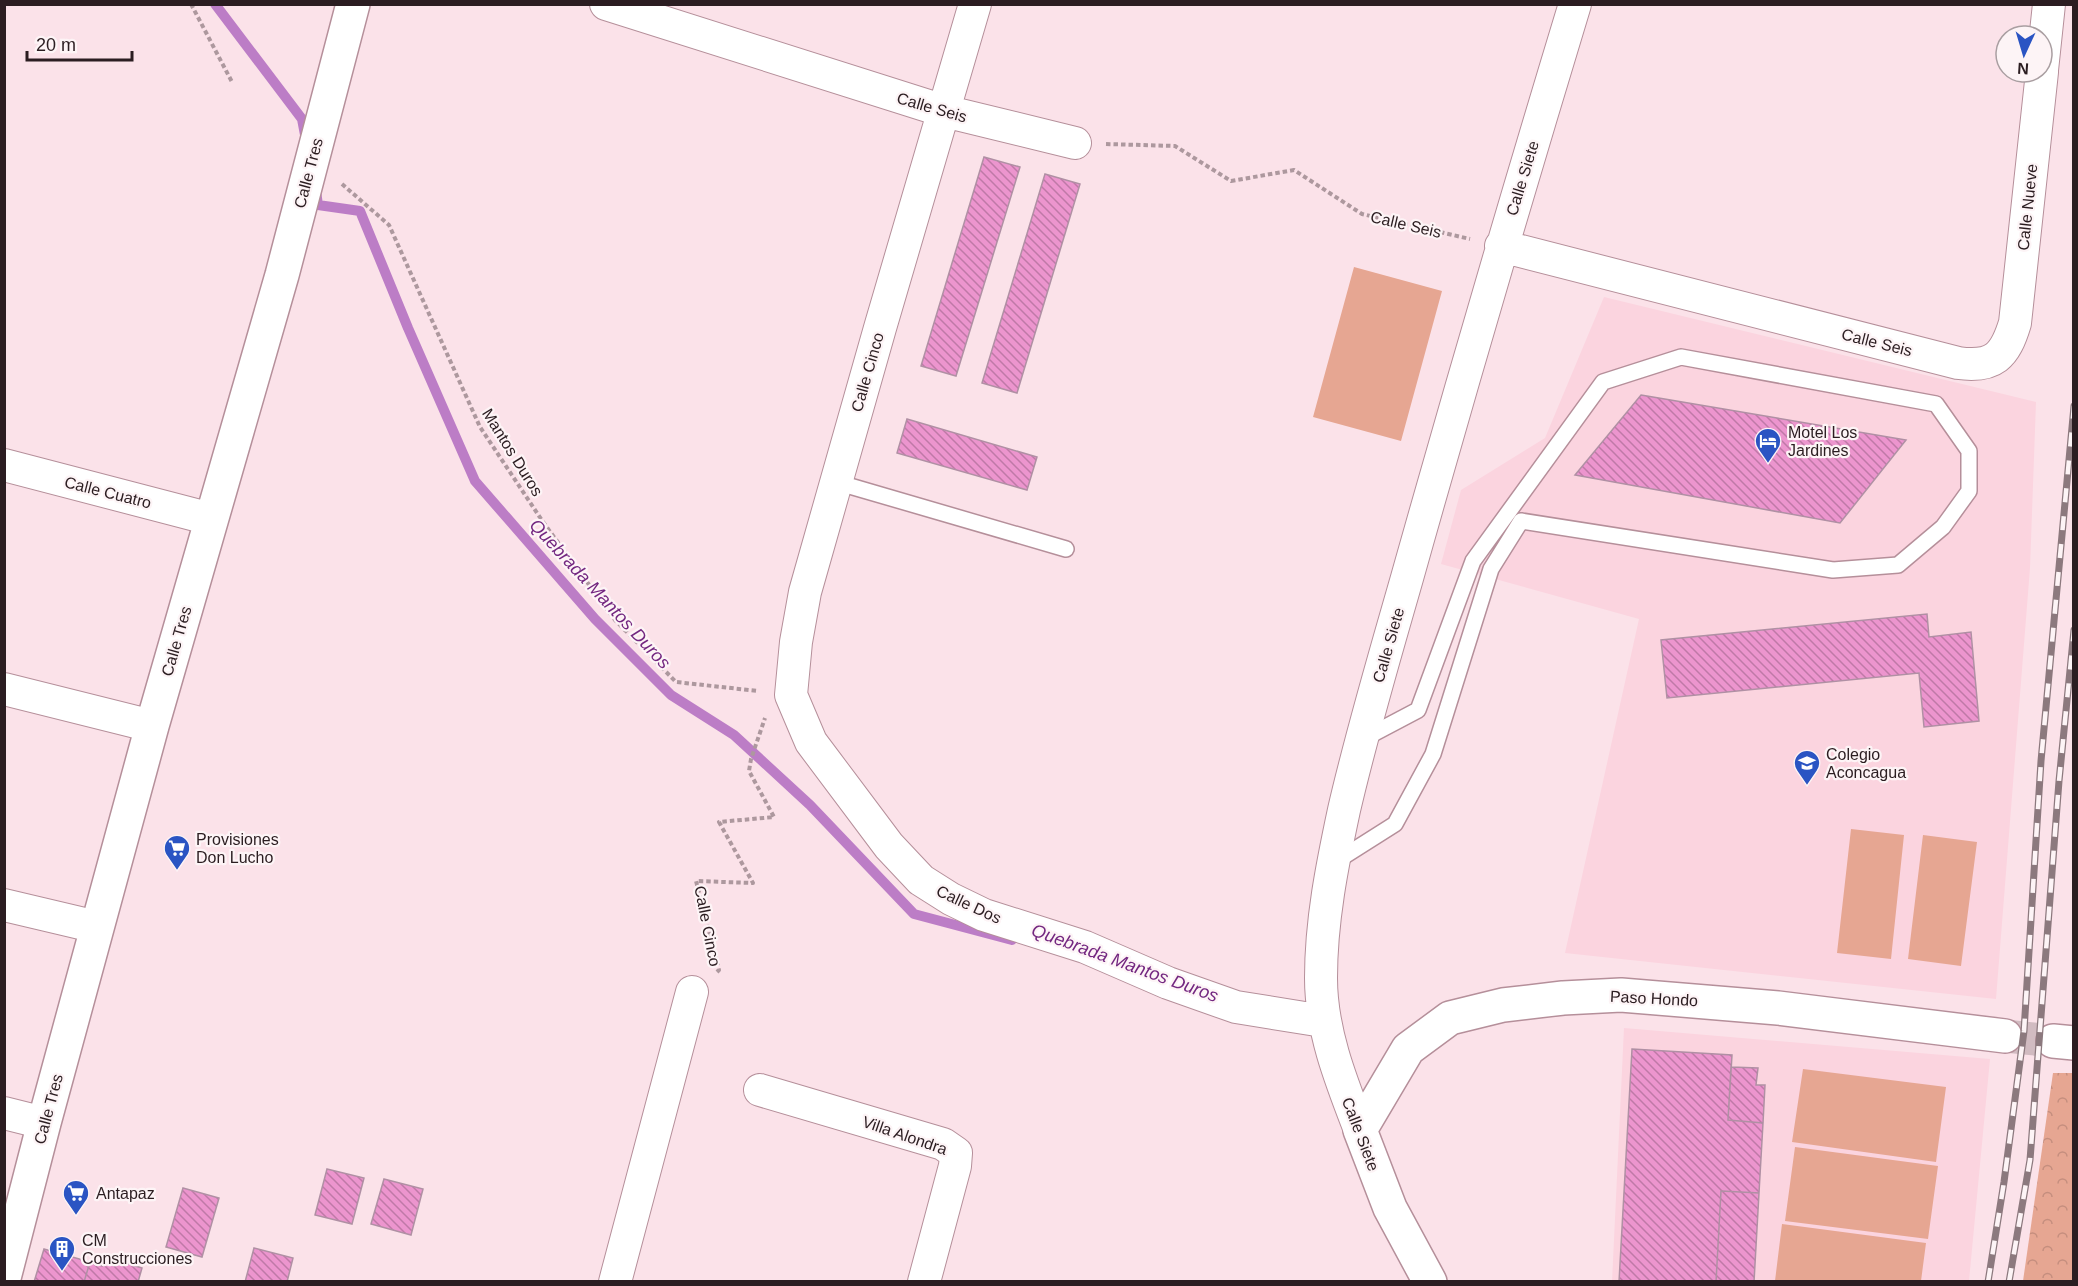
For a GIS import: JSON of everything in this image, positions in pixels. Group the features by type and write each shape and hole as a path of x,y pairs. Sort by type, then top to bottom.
{"main road":[{"name":"Calle Tres","path":"4,1278 152,726 282,275 353,4"},
{"name":"Paso Hondo","path":"1360,1130 1408,1049 1450,1018 1503,1005 1622,994 1790,1009 2005,1036"},
{"name":"Calle Siete","path":"1360,1130 1390,1208 1430,1281"}],"street":[{"name":"Calle Seis","path":"606,4 944,111 1075,143"},
{"name":"Calle Cinco","path":"811,742 779,703 796,642 805,592 975,4"},
{"name":"Calle Siete","path":"1360,1130 1342,1084 1323,1021 1322,937 1332,864 1360,741 1501,246 1575,4"},
{"name":"Calle Nueve","path":"2047,24 2049,4"},
{"name":"Calle Nueve","path":"2009,342 2015,323 2041,84"},
{"name":"Calle Seis","path":"1501,246 1958,363 1975,365 1988,362 2001,354 2009,342"},
{"name":"Calle Cuatro","path":"4,465 211,519"},
{"path":"4,689 152,726"},
{"name":"Calle Dos","path":"811,742 889,846 921,880 951,899 984,915 1085,947 1168,983 1236,1006 1323,1021"},
{"path":"4,905 97,927"},
{"path":"615,1281 692,992"},
{"name":"Villa Alondra","path":"760,1090 943,1144 956,1153 955,1166 924,1281"},
{"path":"4,1113 44,1123"}],"lane":[{"path":"1332,864 1395,824 1434,754 1491,569 1521,521 1833,570 1898,565 1943,527 1969,491 1969,451 1935,404 1681,357 1603,382 1473,561 1419,710 1360,741"},
{"path":"836,482 1066,549"}],"path":[{"path":"191,4 232,82"},
{"name":"Calle Seis","path":"1075,143 1175,146 1231,182 1294,170 1362,214 1501,246"},
{"name":"Mantos Duros","path":"311,158 389,225 480,427 543,522 615,620 676,682 779,703"},
{"name":"Calle Cinco","path":"692,992 719,970 696,881 753,883 719,822 774,818 749,771 751,759 779,703"}],"shaded area":[{"path":"1604,297 2036,402 2030,568 1996,999 1565,953 1639,619 1441,564 1461,490 1545,438"},
{"path":"1624,1028 1990,1059 1969,1281 1612,1282"}],"green space":[{"path":"1354,267 1442,291 1401,441 1313,417"},
{"path":"1851,829 1904,835 1891,959 1837,953"},
{"path":"1923,835 1977,842 1961,966 1908,959"},
{"path":"1803,1069 1946,1087 1936,1162 1792,1142"},
{"path":"2053,1073 2073,1073 2073,1281 2023,1281"},
{"path":"1795,1147 1938,1166 1928,1239 1785,1221"},
{"path":"1782,1224 1926,1243 1921,1281 1775,1281"}],"building":[{"path":"984,157 1020,167 956,376 921,366"},
{"path":"1045,174 1080,184 1017,393 982,383"},
{"path":"1641,395 1906,440 1840,523 1575,475"},
{"path":"907,419 1037,457 1027,490 897,453"},
{"path":"1927,614 1929,637 1971,632 1979,721 1924,727 1919,673 1667,698 1661,640"},
{"path":"1632,1049 1732,1055 1728,1120 1763,1123 1759,1193 1721,1191 1716,1282 1619,1282"},
{"path":"1731,1067 1758,1068 1756,1085 1765,1085 1763,1123 1728,1120"},
{"path":"327,1169 364,1178 352,1224 315,1215"},
{"path":"384,1179 423,1189 411,1235 371,1224"},
{"path":"183,1188 219,1198 202,1257 166,1247"},
{"path":"1721,1191 1759,1193 1754,1282 1716,1282"},
{"path":"254,1248 293,1258 287,1282 245,1282"},
{"name":"CM Construcciones","path":"44,1249 90,1262 84,1282 34,1282"},
{"path":"105,1257 142,1268 138,1282 84,1282 90,1262 102,1266"}],"waterway":[{"name":"Quebrada Mantos Duros","path":"215,4 302,119 306,140"},
{"name":"Quebrada Mantos Duros","path":"316,191 318,205 360,211 475,481 595,619 671,695 734,735 810,805 914,914 1012,940"}],"tunnel":[{"path":"2005,1036 2053,1041"}],"railway":[{"path":"1988,1282 2024,1031 2041,761 2074,406"},
{"path":"2009,1282 2030,1160 2059,781 2074,630"}],"place":[{"name":"Motel Los Jardines","path":"1768,464"},
{"name":"Colegio Aconcagua","path":"1807,786"},
{"name":"Provisiones Don Lucho","path":"177,871"},
{"name":"Antapaz","path":"76,1216"},
{"name":"CM Construcciones","path":"62,1272"}]}
